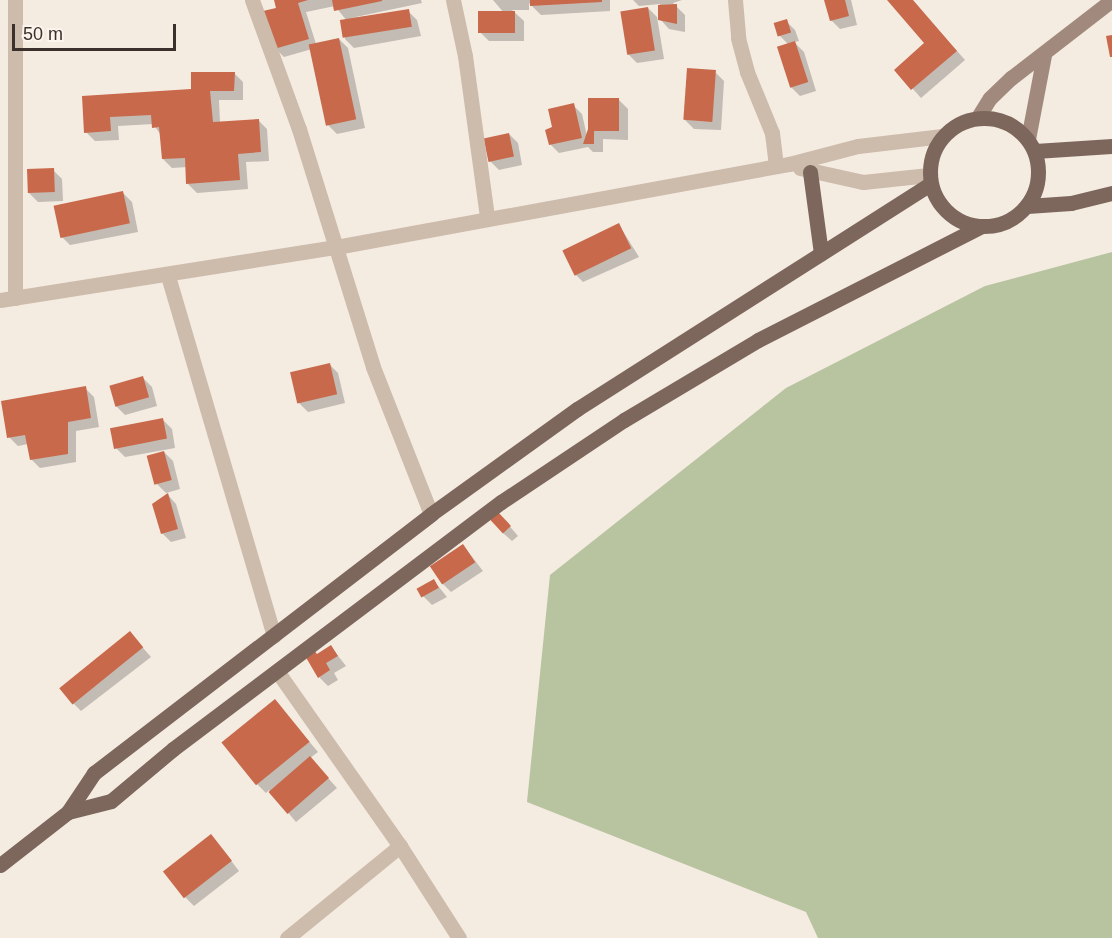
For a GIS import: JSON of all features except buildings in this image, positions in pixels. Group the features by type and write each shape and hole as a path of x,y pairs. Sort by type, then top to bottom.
{"main road":[{"path":"978,117 1004,85 1112,0"},
{"path":"68,812 111,801 277,671 510,495 624,420 758,340 982,226 1007,221 1027,206 1038,179 1032,145 1044,55"},
{"path":"982,226 959,221 940,205 930,179 932,154 942,136 958,123 978,117 997,118 1014,126 1032,145 1112,146"},
{"path":"810,172 821,253"},
{"path":"0,865 68,812 93,773 431,514 578,409 821,253 930,179"},
{"path":"1027,206 1071,203 1112,194"}],"street":[{"path":"15,0 7,299 168,276 336,247 487,217 782,165 858,146 942,136"},
{"path":"252,0 299,129 373,367 431,514"},
{"path":"453,0 465,56 487,217"},
{"path":"735,0 738,38 747,72 782,165"},
{"path":"782,165 863,182 930,179"},
{"path":"168,276 274,636"},
{"path":"277,671 400,846 459,938"},
{"path":"286,938 400,846"}],"green space":[{"path":"1112,252 1112,938 818,938 806,912 527,802 550,575 786,388 985,286"}]}
